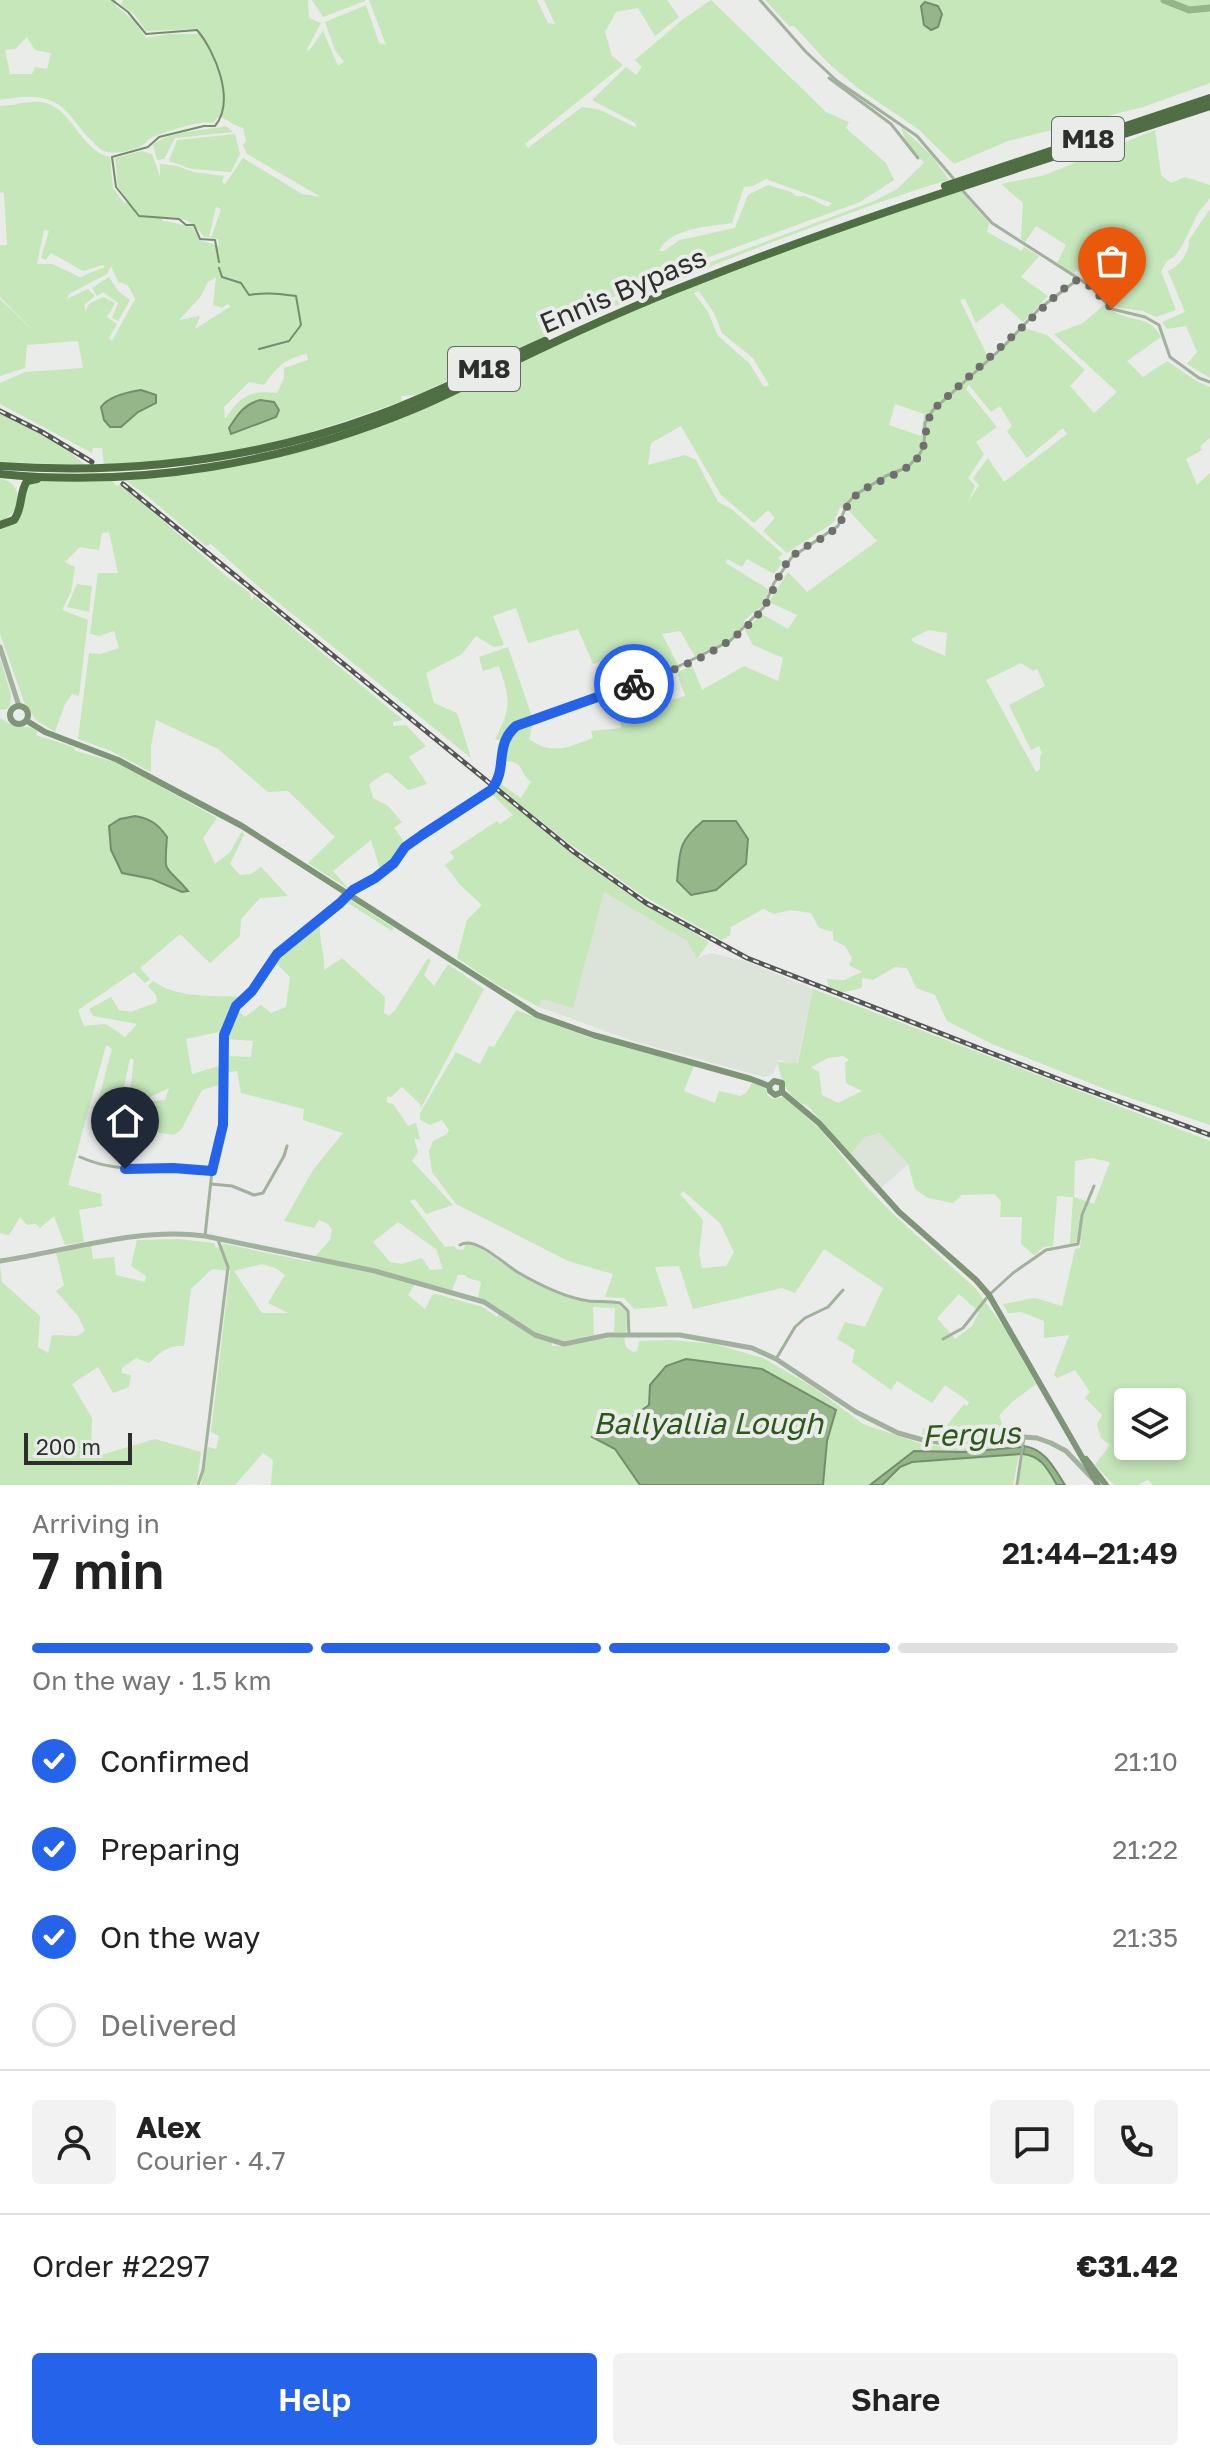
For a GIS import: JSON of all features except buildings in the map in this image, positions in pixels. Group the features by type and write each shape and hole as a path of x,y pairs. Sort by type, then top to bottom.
{"highway":[{"name":"Ennis Bypass","path":"967,185 1210,98"},
{"name":"Ennis Bypass","path":"0,466 77,470 156,466 236,455 323,433 444,388 579,325 741,258 951,184 967,185 1210,106"},
{"name":"Ennis Bypass","path":"0,475 104,477 187,470 241,462 349,433 415,409 563,338 696,282 951,184"},
{"path":"0,475 15,483 19,493 17,511 0,524"},
{"path":"0,524 9,523 18,514 27,481 47,477"}],"main road":[{"path":"0,714 10,713 19,706 28,710 27,721"},
{"path":"10,713 14,724 21,725 27,721"},
{"path":"27,721 45,732 118,760 264,839 537,1015 593,1035 731,1072 769,1086 772,1082 780,1081 782,1092 819,1123 884,1196 989,1295 1096,1482"},
{"path":"1080,1458 1106,1485"}],"street":[{"path":"760,0 806,52 894,129 918,158"},
{"path":"829,78 899,122 932,151 951,184"},
{"path":"894,129 899,122"},
{"path":"967,185 992,223 1090,286 1112,309 1145,317 1159,325 1170,357 1199,378 1210,382"},
{"path":"205,1236 212,1171 223,1125 224,1035 230,1016 277,954 348,894 394,863 405,847 491,790 499,777 506,736 516,726 667,672 730,641 764,607 774,583 792,557 838,526 847,504 855,495 908,467 924,446 925,423 933,410 1004,346 1039,309 1077,280"},
{"path":"0,647 19,706"},
{"path":"211,1184 232,1186 254,1195 263,1193 287,1146"},
{"path":"80,1157 98,1165 125,1169 212,1171"},
{"path":"943,1339 963,1328 989,1295 1013,1273 1046,1250 1078,1244 1082,1215 1094,1186"},
{"path":"0,1261 96,1241 177,1233 205,1236 375,1271 484,1302 535,1335 564,1344 597,1336 680,1335 752,1348 776,1359 856,1412 898,1433 958,1445 1024,1437 1051,1443 1080,1458"},
{"path":"198,1485 203,1470 228,1267 218,1240"},
{"path":"460,1245 472,1242 517,1272 578,1298 620,1303 628,1311 629,1335"},
{"path":"776,1359 795,1327 805,1318 828,1307 843,1290"},
{"path":"1017,1485 1024,1437"}],"shaded area":[{"path":"0,0 116,0 115,5 134,21 146,38 197,34 199,29 146,31 134,14 121,5 123,0 308,0 309,18 321,23 307,49 309,51 323,31 338,66 344,62 335,50 325,22 366,5 379,43 386,45 369,0 537,0 548,23 555,24 544,0 667,0 679,17 655,36 638,8 616,12 605,32 612,56 623,65 525,144 528,148 582,107 598,109 637,128 635,123 592,100 626,67 636,75 642,67 635,60 711,0 826,112 849,122 846,128 886,163 894,180 860,202 671,271 550,326 874,201 897,189 924,163 906,142 901,127 932,156 949,180 710,266 416,395 401,396 402,401 339,423 232,451 104,465 102,448 93,448 92,453 0,404 0,383 25,372 83,368 78,341 27,345 25,368 0,376 0,299 37,334 0,297 0,245 7,245 4,193 0,192 0,106 35,102 55,107 92,148 110,157 113,188 124,203 129,203 118,187 115,158 142,151 152,154 160,177 160,164 224,176 222,182 225,184 243,158 302,194 321,197 247,154 243,145 246,141 243,128 218,117 213,123 166,132 132,150 112,152 98,147 54,102 37,97 0,100","holes":["27,37 35,50 51,53 47,69 35,67 32,74 10,74 5,50 15,49","766,179 832,203 828,207 805,196 796,196 768,185 748,195 735,228 680,240 659,251 672,237 681,233 732,223 744,187","216,207 221,209 211,238 218,239 219,246 199,240 193,227 161,218 186,220 204,237 209,237","44,230 49,231 41,258 46,260 51,253 83,271 105,267 80,277 52,264 37,264","111,266 118,282 128,285 135,299 112,341 109,338 117,324 107,317 115,303 103,297 89,304 85,312 85,304 95,296 88,289 67,299 69,294 107,274","216,277 213,305 222,308 227,304 231,306 195,329 200,316 179,320 201,296 208,282","307,354 308,360 284,368 284,378 277,393 246,396 225,419 224,407 249,382 264,385 277,369 293,358","240,410 279,410 276,417 231,433 231,424"]},
{"path":"312,0 365,0 365,1 323,17"},
{"path":"765,0 1210,0 1210,83 1143,107 1008,141 954,164 918,129 859,89 828,63"},
{"path":"226,126 233,132 175,138 164,159 157,160 153,144 161,139"},
{"path":"1155,130 1161,175 1171,183 1185,177 1210,185 1210,198 1198,213 1182,246 1161,271 1176,310 1156,317 1143,311 1115,307 1108,299 1111,293 1106,289 1101,292 1076,270 1073,274 1057,263 1066,245 1036,226 1025,242 1021,239 1023,203 1001,184 1045,175"},
{"path":"235,134 240,154 231,172 192,169 169,161 177,140"},
{"path":"961,191 989,223 987,232 1022,251 1024,247 1039,256 1021,277 1048,296 1023,322 1002,303 976,323 965,299 960,300 990,361 1024,328 1047,335 1085,370 1070,386 1094,413 1117,392 1054,334 1083,323 1105,304 1119,314 1150,324 1161,337 1127,361 1143,377 1167,361 1210,387 1210,438 1200,446 1202,450 1186,459 1197,485 1210,473 1210,1125 1110,1091 992,1044 947,1021 935,995 916,988 907,968 895,967 873,980 862,978 862,988 840,993 829,989 827,979 844,980 862,972 849,965 852,958 845,946 833,940 833,932 819,928 811,913 791,910 774,914 763,909 731,927 730,935 722,940 640,894 497,786 498,782 521,798 531,782 519,765 503,761 510,736 525,725 533,723 529,739 553,749 593,738 591,731 621,728 619,716 685,696 677,673 692,665 702,690 744,666 778,681 783,658 753,645 745,630 762,614 788,629 797,615 769,602 788,572 807,592 877,541 849,511 840,507 834,522 787,553 763,531 775,518 768,510 754,523 721,495 681,426 651,443 648,465 685,455 696,460 718,502 730,508 783,554 778,558 783,562 774,574 747,559 742,567 727,559 726,563 769,590 763,605 743,621 745,624 729,640 695,656 680,631 662,634 678,665 627,683 608,659 593,664 578,629 528,643 516,608 493,616 504,645 494,647 476,636 462,654 426,673 434,703 457,713 471,758 254,583 211,544 206,546 126,481 255,462 350,437 436,404 569,339 685,289 776,253","holes":["699,291 714,313 722,333 753,358 769,385 764,387 749,363 718,336 708,312 694,293","969,385 991,412 1000,406 1012,426 1007,431 1027,458 1063,428 1067,434 1004,482 988,458 973,478 979,485 968,502 975,486 968,478 984,454 976,442 997,427 966,389","895,404 924,414 921,436 889,425","928,630 947,633 945,656 911,639","1021,663 1033,671 1037,669 1045,686 1009,705 1031,750 1039,746 1042,752 1040,769 1036,772 986,680"]},
{"path":"1210,209 1210,378 1187,364 1197,352 1186,326 1167,329 1162,322 1185,312 1168,271 1183,258 1189,240"},
{"path":"109,277 118,291 130,300 118,321 112,318 118,303 103,292 97,296 92,288"},
{"path":"0,412 64,447 85,465 0,462"},
{"path":"0,479 14,486 18,498 13,512 0,521"},
{"path":"37,480 112,481 117,486 121,484 226,576 250,593 251,601 254,596 403,720 393,722 393,726 406,725 426,746 409,757 427,784 408,790 385,773 369,784 373,798 388,806 402,822 394,828 403,840 391,861 380,869 371,840 333,871 350,890 308,863 335,837 288,791 268,792 218,749 156,720 151,746 151,772 109,750 78,739 89,653 100,654 119,648 114,631 99,636 90,634 98,573 118,573 109,532 102,533 99,550 80,547 65,562 75,567 71,592 62,610 88,620 79,696 72,694 65,704 55,732 36,720 24,702 0,634 0,527 9,525 26,486"},
{"path":"77,584 92,586 89,612 67,607"},
{"path":"508,647 532,717 514,726 501,741 495,739 507,711 505,687 499,666 483,671 479,657"},
{"path":"0,658 11,695 10,705 0,710"},
{"path":"0,718 15,727 29,727 37,731 36,735 73,747 76,751 118,763 217,818 203,838 215,864 230,852 242,831 244,835 230,864 240,875 251,874 261,867 288,896 260,898 241,919 240,936 210,963 180,934 140,968 150,979 145,983 134,972 78,1010 84,1026 106,1024 125,1037 137,1024 93,1016 89,1009 111,997 119,1010 131,1012 157,1002 156,995 148,986 153,981 184,993 243,997 229,1014 223,1031 186,1039 192,1074 219,1066 219,1085 202,1090 181,1130 174,1135 117,1126 123,1114 139,1117 148,1114 154,1101 165,1100 169,1088 148,1098 146,1106 136,1109 128,1106 134,1060 130,1058 122,1097 115,1102 107,1124 92,1123 112,1049 106,1045 68,1185 101,1194 102,1206 79,1210 84,1242 65,1245 54,1216 40,1228 36,1224 27,1225 20,1217 9,1235 0,1233","holes":["109,835 166,848 165,866 178,879 132,876 111,850"]},
{"path":"494,789 622,890 709,942 697,959 687,941 604,892 573,1008 542,999 539,1007 457,958 467,920 482,905 460,885 445,865 454,858 450,852 497,821 500,824 513,815 491,793"},
{"path":"572,873 687,941 697,959 710,953 745,961 813,989 797,1064 779,1060 773,1074 764,1077 633,1041 539,1007"},
{"path":"349,899 394,928 392,931 348,903 320,925 324,970 342,958 385,997 384,1013 389,1016 395,1010 428,958 431,960 424,975 434,986 448,964 484,989 421,1108 402,1087 391,1097 387,1096 387,1102 394,1105 408,1126 416,1123 420,1140 414,1138 418,1152 412,1161 453,1205 426,1214 415,1199 410,1201 445,1247 454,1246 463,1250 466,1244 472,1243 521,1276 578,1300 616,1303 626,1311 625,1332 614,1332 615,1308 593,1307 594,1335 564,1341 552,1339 552,1346 624,1337 626,1347 633,1352 637,1351 639,1341 714,1344 763,1358 813,1387 863,1424 925,1445 971,1448 1018,1440 1022,1447 963,1453 914,1451 870,1485 823,1485 827,1441 835,1410 762,1369 686,1359 666,1366 650,1384 649,1405 617,1428 592,1436 615,1449 640,1485 271,1485 273,1460 263,1453 235,1485 201,1485 208,1447 216,1449 219,1436 211,1432 230,1271 212,1269 191,1289 184,1346 165,1350 149,1363 136,1358 122,1368 122,1373 131,1375 129,1387 113,1393 98,1367 72,1384 92,1418 91,1458 155,1439 201,1452 197,1482 194,1485 0,1485 0,1264 2,1282 40,1316 38,1347 48,1353 52,1335 77,1336 85,1331 78,1316 56,1291 64,1285 56,1253 91,1245 93,1259 114,1257 116,1275 145,1282 146,1276 131,1266 137,1240 178,1239 214,1243 216,1248 225,1244 310,1262 330,1240 332,1230 319,1220 314,1228 284,1221 313,1170 343,1133 303,1120 304,1109 241,1093 237,1071 224,1073 226,1056 251,1057 253,1041 228,1039 237,1009 245,1017 261,1005 271,1013 286,1007 290,977 273,960","holes":["398,1222 436,1249 443,1269 430,1270 422,1258 402,1264 390,1262 373,1242","262,1264 285,1275 268,1303 288,1313 262,1313 234,1271","458,1275 465,1275 481,1282 478,1298 502,1310 497,1317 483,1307 436,1294 432,1295 425,1309 408,1295 417,1281 452,1290"]},
{"path":"813,989 1210,1141 1210,1485 1153,1485 1148,1480 1138,1485 1114,1485 1095,1465 1110,1445 1101,1438 1097,1424 1102,1415 1085,1398 1090,1392 1075,1370 1057,1378 1054,1375 1069,1335 1044,1338 1044,1321 1021,1312 1008,1313 1003,1304 1035,1298 1062,1306 1075,1249 1080,1248 1081,1240 1070,1244 1073,1197 1057,1196 1053,1246 1044,1247 1034,1255 1021,1244 1022,1217 1000,1217 1001,1202 995,1194 962,1195 953,1203 928,1198 915,1189 908,1164 880,1133 865,1137 851,1154 808,1106 796,1099 787,1088 778,1062 798,1063","holes":["843,1056 849,1060 845,1063 846,1083 862,1091 838,1103 822,1095 819,1072 811,1067 828,1058","1092,1158 1110,1162 1094,1204 1074,1197 1075,1161"]},
{"path":"516,1010 590,1038 694,1066 684,1091 715,1103 719,1091 740,1096 753,1082 765,1087 768,1096 773,1099 784,1097 821,1130 893,1214 975,1288 1003,1326 1036,1384 999,1416 1007,1436 955,1442 922,1435 923,1428 941,1433 969,1402 945,1385 932,1403 897,1381 891,1390 852,1362 855,1350 837,1339 845,1322 865,1327 883,1288 824,1249 795,1293 782,1288 693,1309 679,1266 655,1267 668,1306 634,1309 624,1298 605,1297 613,1274 568,1261 456,1204 432,1172 429,1151 433,1141 449,1130 442,1120 430,1125 420,1120 420,1113 456,1052 480,1064 489,1046 494,1047","holes":["683,1191 720,1223 734,1252 726,1266 702,1268 699,1254 703,1220 680,1194","959,1294 979,1312 972,1326 955,1339 937,1318"]},
{"path":"880,1133 908,1164 881,1188 851,1154 865,1137"},
{"path":"1019,1454 1013,1485 882,1485 900,1467 912,1462"},
{"path":"1023,1454 1040,1461 1057,1485 1018,1485"}],"water":[{"path":"925,2 938,6 942,14 938,27 931,30 924,25 921,6"},
{"path":"141,390 156,395 156,403 138,412 121,427 110,427 104,420 101,407 104,403 125,393"},
{"path":"260,400 274,402 279,410 276,417 231,434 229,428 238,414"},
{"path":"135,816 154,823 167,837 167,868 188,891 182,892 152,879 122,873 111,850 109,826 120,819"},
{"path":"703,821 736,821 748,839 746,864 716,890 691,895 677,881 680,854 689,835"},
{"name":"Ballyallia Lough","path":"686,1359 762,1369 836,1410 827,1441 823,1485 640,1485 615,1449 592,1437 603,1423 617,1428 649,1405 650,1385 666,1366"},
{"path":"1024,1446 1043,1455 1065,1485 1057,1485 1040,1461 1023,1454"},
{"path":"1022,1447 1021,1454 912,1462 900,1467 882,1485 870,1485 914,1451 963,1452"}],"waterway":[{"path":"112,0 128,12 146,34 197,30 216,63 224,103 215,126 159,137 148,147 112,157 116,187 139,216 179,219 186,225 194,225 200,239 215,240 219,262"},
{"path":"1164,0 1189,10 1210,8"},
{"path":"219,268 222,277 241,283 249,295 296,296 301,325 289,341 259,349"}],"railway":[{"path":"0,411 92,462"},
{"path":"123,484 574,852 646,903 747,958 1210,1135"}],"way so far":[{"path":"634,684 667,672 730,641 764,607 774,583 792,557 838,526 847,504 855,495 908,467 924,446 925,423 933,410 1062,290 1077,280 1090,286 1112,309"}],"route":[{"path":"125,1169 212,1171 223,1125 224,1035 236,1006 252,991 268,964 353,890 394,863 405,847 456,811 484,797 499,777 502,747 506,736 516,726 634,684"}],"water label":[{"name":"Fergus","path":"971,1435"}]}
